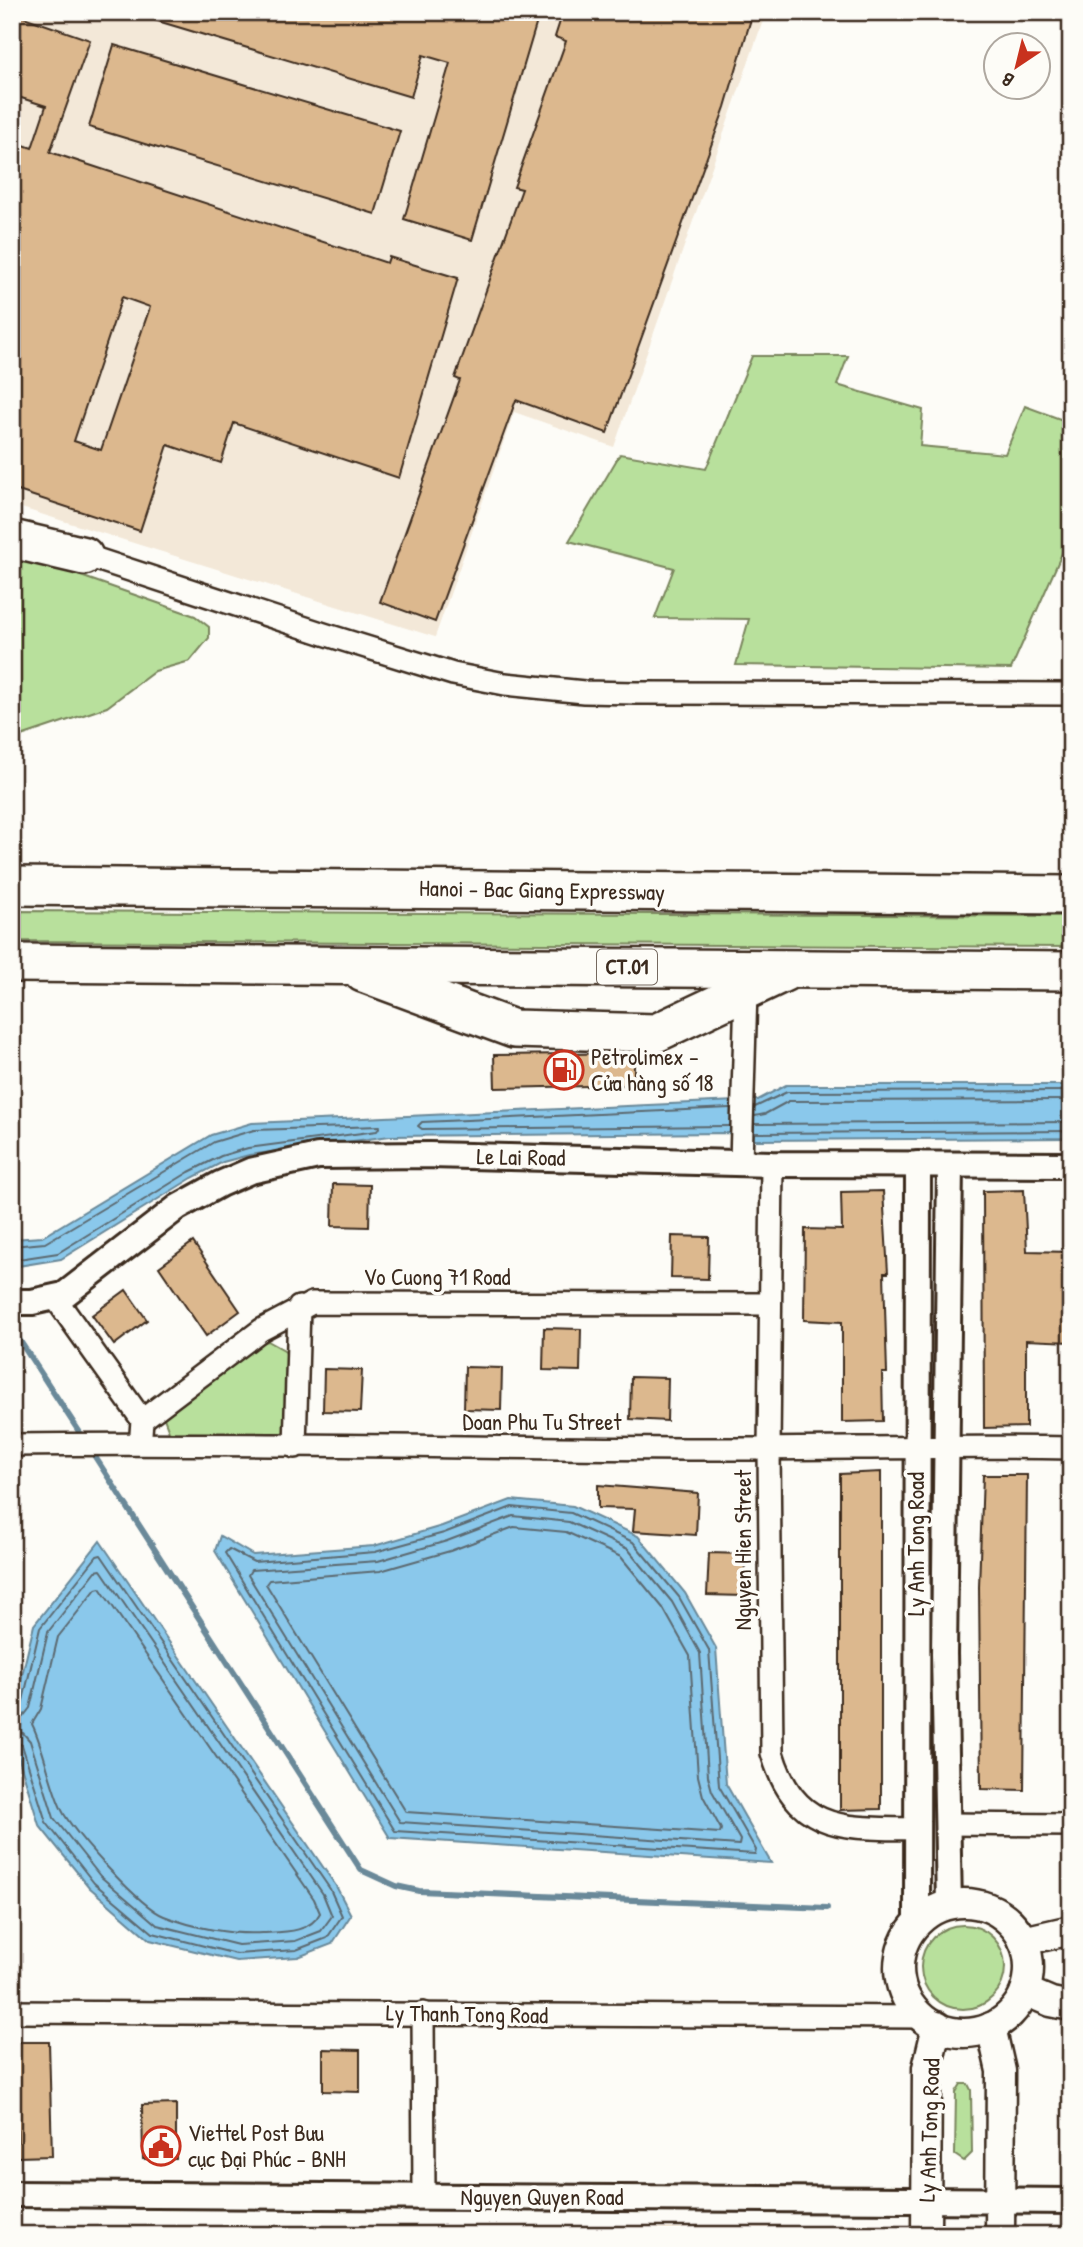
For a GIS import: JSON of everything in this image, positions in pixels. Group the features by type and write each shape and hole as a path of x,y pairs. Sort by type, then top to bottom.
{"highway":[{"path":"12,539 84,556"},
{"path":"12,869 329,871 418,889"},
{"name":"Hanoi - Bac Giang Expressway","path":"12,886 1071,895"},
{"name":"CT.01","path":"12,963 1071,971"},
{"path":"12,979 84,979 183,964"},
{"path":"343,965 514,1029 656,1033 792,969"}],"main road":[{"path":"973,1904 993,1910 1011,1923 1023,1941 1028,1962 1025,1991 1014,2009 991,2027 963,2032 930,2022 907,1999 899,1971 904,1942 917,1923 931,1912 949,1905 973,1904"},
{"path":"1023,1941 1071,1930"},
{"path":"1025,1991 1057,2004 1071,2006"},
{"name":"Ly Anh Tong Road","path":"926,2235 927,2068 930,2022"},
{"path":"991,2027 1002,2071 1000,2235"}],"street":[{"path":"12,527 84,556 324,635 453,674 505,684 636,693 1071,694"},
{"path":"741,1163 746,991"},
{"name":"Le Lai Road","path":"33,1301 78,1287 178,1207 230,1180 279,1163 318,1156 418,1155 772,1164 1071,1165"},
{"name":"Nguyen Hien Street","path":"772,1164 769,1450 771,1741 774,1759 799,1805 818,1819 845,1828 916,1829"},
{"name":"Ly Anh Tong Road","path":"917,1923 918,1164"},
{"name":"Ly Anh Tong Road","path":"949,1905 944,1654 950,1165"},
{"path":"33,1301 142,1420 132,1443"},
{"name":"Vo Cuong 71 Road","path":"142,1420 261,1330 299,1307 327,1303 770,1304"},
{"path":"295,1447 299,1307"},
{"name":"Doan Phu Tu Street","path":"13,1444 769,1450 945,1445 1071,1448"},
{"path":"916,1654 944,1654"},
{"path":"948,1824 1071,1825"},
{"name":"Ly Thanh Tong Road","path":"12,2012 423,2013 930,2022"},
{"path":"423,2013 424,2196"},
{"name":"Nguyen Quyen Road","path":"12,2194 1071,2201"}],"shaded area":[{"path":"12,12 766,12 614,447 514,412 435,637 12,505"},
{"path":"869,2226 879,2235 12,2235 12,2229 143,2233"}],"green space":[{"path":"752,356 848,356 837,385 923,410 920,446 1005,454 1025,406 1071,423 1071,533 1011,669 736,665 749,619 655,618 674,568 569,541 620,454 706,469"},
{"path":"12,552 195,616 209,627 209,638 190,661 155,671 107,707 12,739"},
{"path":"12,911 1071,916 1071,947 12,941"},
{"path":"268,1341 284,1350 290,1360 286,1431 276,1436 175,1435 169,1431 164,1418 166,1414 258,1344"},
{"path":"963,1925 979,1928 993,1937 1002,1951 1005,1967 1002,1983 993,1997 979,2006 963,2009 947,2006 933,1997 924,1983 921,1967 924,1951 933,1937 947,1928"},
{"path":"961,2084 968,2084 971,2090 972,2153 964,2161 955,2155 956,2092"}],"water":[{"path":"786,1085 1071,1085 1071,1138 753,1140 731,1133 390,1136 249,1155 223,1162 192,1178 61,1259 12,1267 12,1239 42,1237 211,1135 252,1123 758,1100"},
{"path":"511,1500 573,1506 638,1536 685,1593 716,1648 726,1784 771,1863 390,1838 215,1551 220,1536 253,1555 374,1546 442,1526"},
{"path":"100,1541 336,1886 351,1915 332,1944 298,1957 236,1961 150,1940 89,1887 39,1825 12,1736 12,1717 34,1625"}],"building":[{"path":"142,12 517,12 538,18 472,240 404,219 450,63 423,55 411,97 141,16"},
{"path":"563,12 753,12 725,107 607,433 516,400 435,622 380,602 460,380 455,378 522,189 514,187 566,41 555,37"},
{"path":"12,13 90,40 50,152 387,263 389,257 458,278 399,478 234,423 221,463 168,445 140,531 12,489 12,257 21,230 12,229 12,141 32,148 46,106 12,95","holes":["122,297 150,307 101,450 74,441"]},
{"path":"114,45 400,131 375,214 89,127"},
{"name":"Petrolimex – Cửa hàng số 18","path":"634,1053 634,1085 495,1088 494,1055"},
{"path":"333,1184 370,1185 369,1227 332,1226"},
{"path":"1024,1190 1027,1251 1071,1252 1071,1342 1026,1340 1026,1427 984,1428 983,1191"},
{"path":"883,1191 888,1273 884,1273 887,1373 882,1373 883,1421 842,1422 842,1322 804,1320 805,1229 842,1230 841,1192"},
{"path":"672,1236 709,1237 708,1279 671,1278"},
{"path":"193,1242 240,1311 206,1336 159,1267"},
{"path":"126,1290 147,1320 114,1345 92,1315"},
{"path":"544,1328 581,1329 580,1371 543,1370"},
{"path":"465,1367 502,1368 501,1410 464,1409"},
{"path":"324,1369 362,1370 360,1412 323,1411"},
{"path":"631,1377 668,1378 667,1421 630,1419"},
{"path":"881,1472 881,1809 840,1810 840,1474"},
{"path":"983,1475 1027,1475 1024,1790 981,1789 979,1587"},
{"path":"598,1485 698,1493 696,1535 633,1531 635,1509 598,1508"},
{"path":"709,1553 745,1554 744,1596 707,1595"},
{"path":"16,2042 49,2042 52,2156 18,2157"},
{"path":"323,2049 360,2050 360,2092 323,2091"},
{"path":"176,2104 176,2159 143,2159 142,2105"}],"waterway":[{"path":"12,1329 84,1439"},
{"path":"90,1449 361,1870 396,1886 419,1891 827,1908"}],"place":[{"name":"Petrolimex – Cửa hàng số 18","path":"564,1070"},
{"name":"Viettel Post Bưu cục Đại Phúc - BNH","path":"161,2146"}]}
